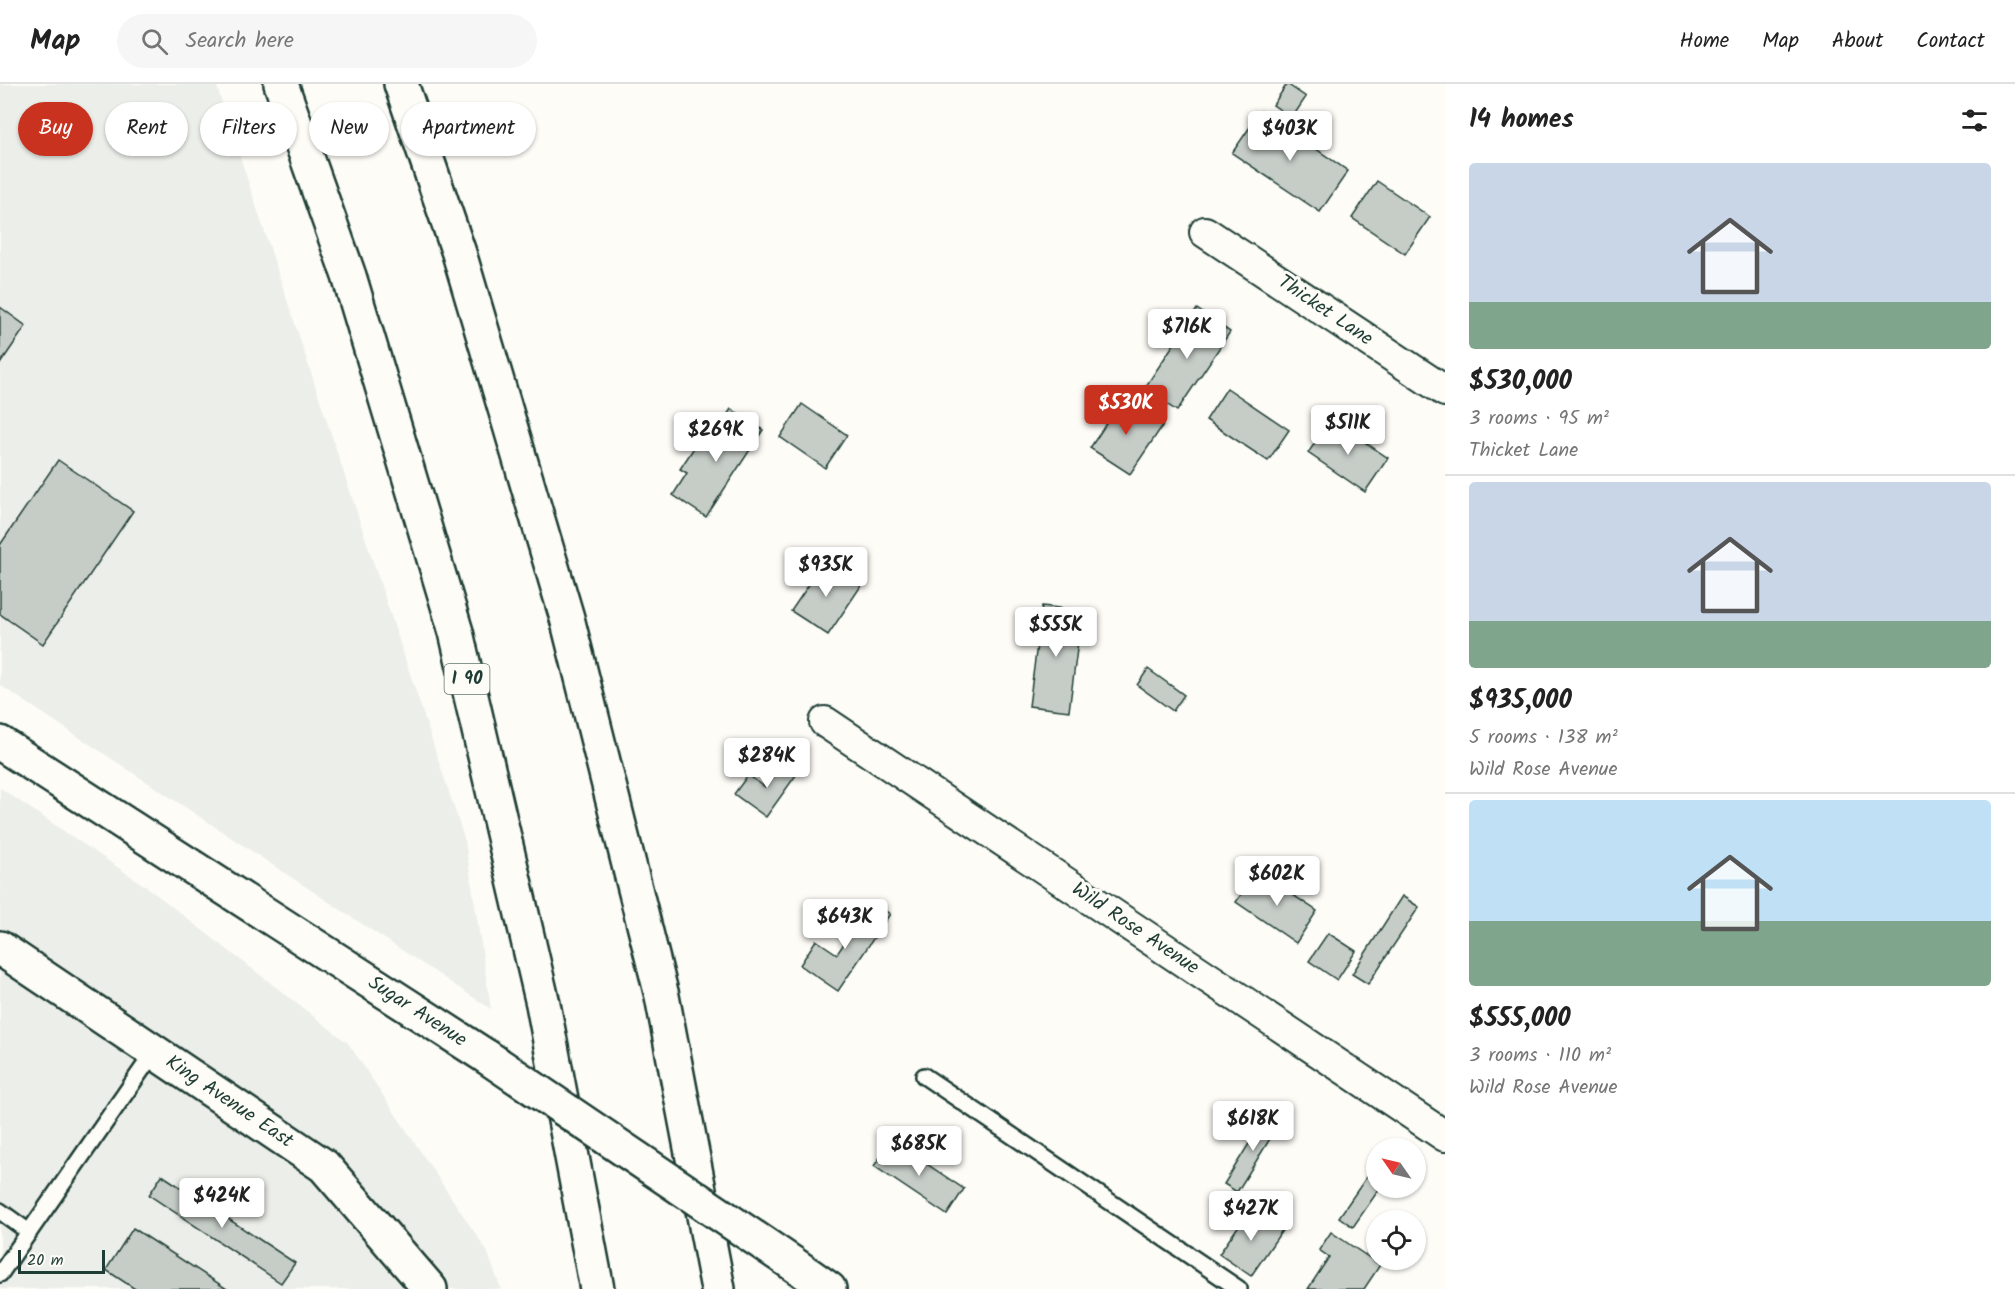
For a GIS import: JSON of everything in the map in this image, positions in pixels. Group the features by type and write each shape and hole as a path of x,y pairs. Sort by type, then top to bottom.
{"main road":[{"name":"I 90","path":"281,84 349,276 456,632 543,1004 597,1289"},
{"path":"402,84 459,253 567,618 662,996 718,1289"},
{"name":"Sugar Avenue","path":"0,743 487,1057 829,1289"},
{"name":"King Avenue East","path":"0,948 324,1166 430,1289"}],"street":[{"name":"Thicket Lane","path":"1206,232 1445,390"},
{"name":"Wild Rose Avenue","path":"825,722 1445,1136"}],"lane":[{"path":"0,1274 154,1052"},
{"path":"924,1076 1239,1289"},
{"path":"0,1210 29,1232"}],"shaded area":[{"path":"0,84 216,84 222,102 200,102 200,156 240,156 465,841 491,1009 0,685"},
{"path":"0,788 144,885 348,1043 487,1251 501,1289 0,1289"}],"building":[{"path":"1287,84 1306,97 1292,118 1273,105"},
{"path":"1261,111 1348,171 1320,212 1232,153"},
{"path":"1377,181 1430,217 1405,254 1352,218"},
{"path":"0,307 26,326 0,364"},
{"path":"1197,309 1230,332 1177,411 1144,389"},
{"path":"1227,388 1289,430 1268,461 1206,420"},
{"path":"1123,398 1163,425 1130,474 1090,448"},
{"path":"802,404 847,435 825,468 780,437"},
{"path":"731,409 763,430 706,517 673,495 687,473 680,469 699,440 707,445"},
{"path":"1331,419 1388,458 1365,492 1308,453"},
{"path":"58,460 133,511 43,644 0,614 0,545"},
{"path":"825,561 861,586 828,635 791,611"},
{"path":"1042,606 1082,611 1069,711 1029,706"},
{"path":"1148,669 1184,695 1173,711 1137,685"},
{"path":"784,760 799,771 766,817 734,794 748,775 765,787"},
{"path":"1257,871 1317,911 1296,943 1236,902"},
{"path":"1402,896 1419,907 1368,984 1352,974"},
{"path":"872,902 890,914 838,991 800,965 816,940 837,954"},
{"path":"1328,933 1356,951 1337,980 1309,961"},
{"path":"1268,1113 1281,1121 1237,1192 1224,1184"},
{"path":"891,1140 964,1189 947,1215 874,1166"},
{"path":"162,1175 295,1263 281,1283 149,1195"},
{"path":"1366,1178 1366,1198 1373,1198 1353,1227 1339,1217"},
{"path":"1251,1208 1283,1229 1251,1276 1219,1254"},
{"path":"133,1228 227,1289 135,1289 106,1270"},
{"path":"1331,1232 1366,1256 1366,1270 1377,1270 1364,1289 1308,1289 1329,1257 1319,1250"}]}
